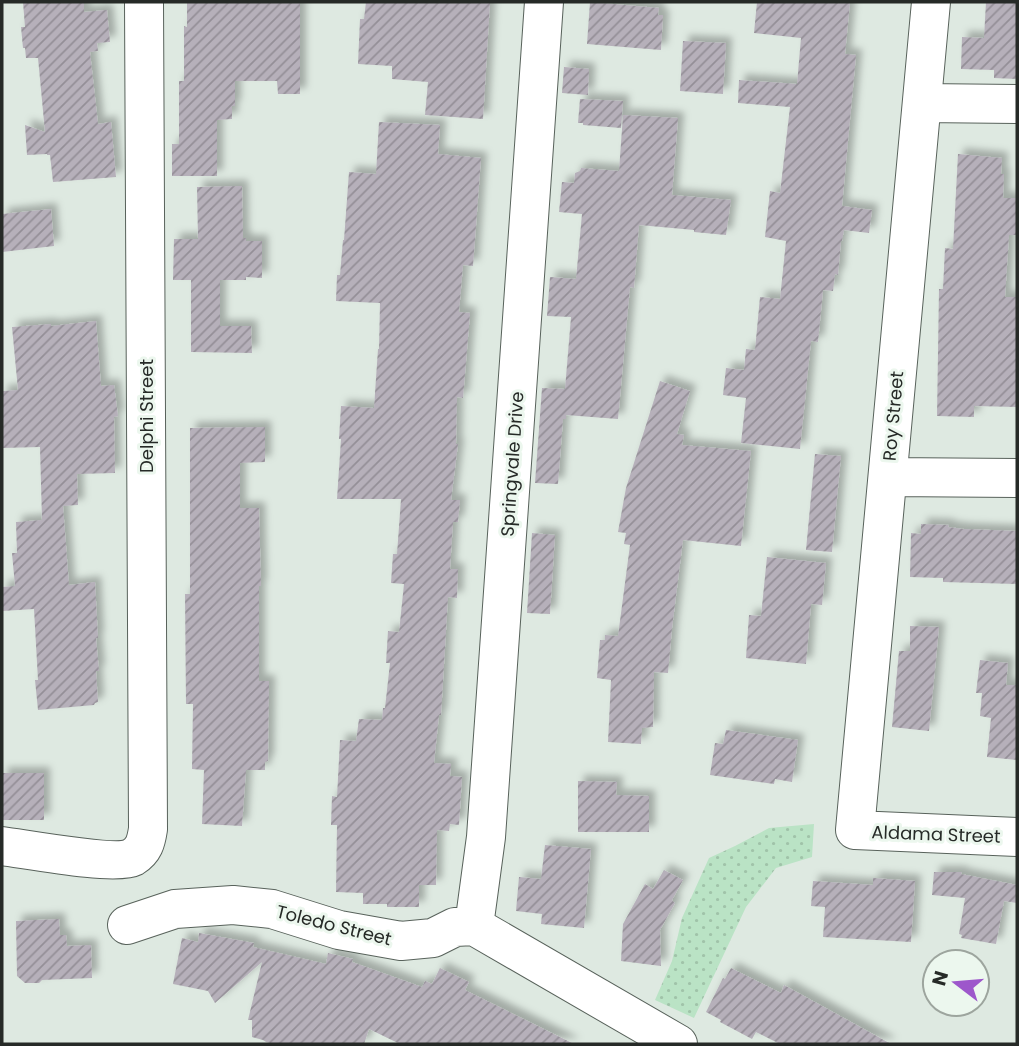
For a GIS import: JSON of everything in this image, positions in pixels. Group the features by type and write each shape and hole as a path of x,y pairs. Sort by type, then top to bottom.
{"street":[{"name":"Delphi Street","path":"2,846 109,860 131,858 144,847 148,829 144,2"},
{"name":"Springvale Drive","path":"474,926 486,837 544,2"},
{"name":"Roy Street","path":"855,830 930,2"},
{"path":"922,103 1017,104"},
{"path":"888,477 1017,478"},
{"name":"Aldama Street","path":"855,830 1017,837"},
{"name":"Toledo Street","path":"127,925 175,908 233,905 272,909 339,930 401,941 433,938 455,927 474,926"},
{"path":"474,926 678,1044"}],"green space":[{"path":"814,824 812,857 776,868 746,907 694,1018 655,1000 672,961 682,918 709,858 769,828"}],"building":[{"path":"23,2 84,2 84,12 107,10 110,42 97,43 98,51 90,52 98,124 111,122 116,177 53,182 50,155 27,155 25,125 45,132 38,58 26,58 23,48"},
{"path":"187,2 300,2 300,94 278,94 277,81 235,81 232,119 217,120 217,176 172,176 172,144 179,144 179,81 184,81"},
{"path":"366,2 490,2 483,119 425,115 428,82 392,79 392,66 358,64 360,19 364,19"},
{"path":"590,2 659,8 658,15 663,15 661,50 587,44"},
{"path":"757,2 850,2 845,54 856,55 842,206 872,210 869,233 844,230 833,291 823,290 818,342 811,341 800,449 741,443 746,398 723,395 726,368 744,370 746,349 755,350 760,297 780,299 786,241 765,237 770,191 780,193 790,107 738,103 739,80 797,84 801,38 754,33"},
{"path":"986,2 1017,2 1017,79 994,78 994,70 961,69 962,37 984,38"},
{"path":"683,41 726,43 723,94 680,91"},
{"path":"564,67 589,69 588,95 562,93"},
{"path":"580,99 623,101 621,128 578,123"},
{"path":"623,115 678,118 672,195 731,200 726,235 639,225 634,288 630,287 618,419 566,415 566,419 563,419 558,484 535,483 542,388 565,389 571,317 547,316 550,277 576,279 582,214 559,212 562,182 574,183 575,173 581,168 619,171"},
{"path":"379,122 440,125 438,154 481,158 473,266 463,265 459,312 470,313 463,398 457,397 458,444 451,500 460,500 458,522 453,522 450,569 458,569 457,598 448,597 441,715 434,763 451,764 450,776 462,777 459,825 450,824 449,831 437,830 436,885 419,885 419,907 363,904 363,893 336,892 337,825 331,825 332,796 337,797 340,740 356,741 359,719 382,720 390,663 386,663 388,631 399,632 404,584 391,583 393,554 397,554 401,499 337,499 341,406 374,408 380,303 336,301 349,172 376,174"},
{"path":"958,154 1002,158 1003,198 1017,198 1017,235 1009,235 1005,297 1017,297 1017,407 974,406 974,417 937,416 939,289 943,289 945,248 953,249"},
{"path":"242,186 243,238 246,238 246,241 262,241 262,278 220,280 220,326 251,326 252,353 191,352 191,280 173,280 174,239 198,239 197,187"},
{"path":"51,209 54,246 2,252 2,214"},
{"path":"96,321 101,386 114,385 118,416 114,417 115,473 77,474 78,505 63,506 69,585 95,582 98,702 94,705 38,710 34,609 2,611 2,587 15,586 12,553 17,553 16,522 42,520 40,447 2,448 2,391 18,390 12,327"},
{"path":"660,381 690,391 677,434 684,435 682,445 751,451 741,546 683,540 668,673 654,672 653,727 642,728 641,744 608,742 611,680 597,678 600,640 605,640 605,635 618,636 630,545 624,544 626,533 618,532 626,488"},
{"path":"265,427 265,462 240,463 240,508 259,508 259,681 269,681 268,761 265,762 265,770 246,770 242,826 202,824 204,770 192,769 193,704 186,704 185,594 190,594 190,428"},
{"path":"815,454 841,456 832,552 806,550"},
{"path":"921,524 1017,531 1017,584 943,582 943,578 910,577 911,533 921,534"},
{"path":"532,533 555,535 550,614 527,613"},
{"path":"767,557 826,563 822,605 811,604 806,664 746,658 749,615 761,616"},
{"path":"910,626 939,627 929,731 892,727 899,651 910,651"},
{"path":"980,660 1008,663 1006,685 1017,685 1017,760 987,757 991,718 980,716 982,693 976,693"},
{"path":"726,730 798,740 792,782 775,779 774,784 710,775 715,743 723,744"},
{"path":"2,773 44,773 44,820 2,820"},
{"path":"578,781 617,782 616,795 649,796 649,832 578,832"},
{"path":"545,845 591,849 584,928 541,924 542,914 516,911 519,877 541,879"},
{"path":"664,870 683,880 672,900 675,903 660,930 661,966 621,961 623,924 645,884 653,889"},
{"path":"934,872 962,872 961,874 1017,885 1017,903 1004,901 996,944 961,938 962,935 959,934 965,898 932,895"},
{"path":"873,878 915,881 911,942 823,937 825,907 811,906 813,881 873,885"},
{"path":"59,919 60,935 66,935 67,946 91,945 92,978 25,983 17,976 16,921"},
{"path":"199,933 254,943 253,947 326,964 328,953 353,959 352,962 422,987 425,981 432,984 440,968 469,982 465,990 574,1044 400,1044 369,1029 364,1044 266,1042 252,1037 252,1020 248,1020 262,962 215,1003 208,991 173,984 182,938 198,942"},
{"path":"731,968 781,993 784,985 891,1044 780,1044 756,1032 752,1039 706,1012"}]}
